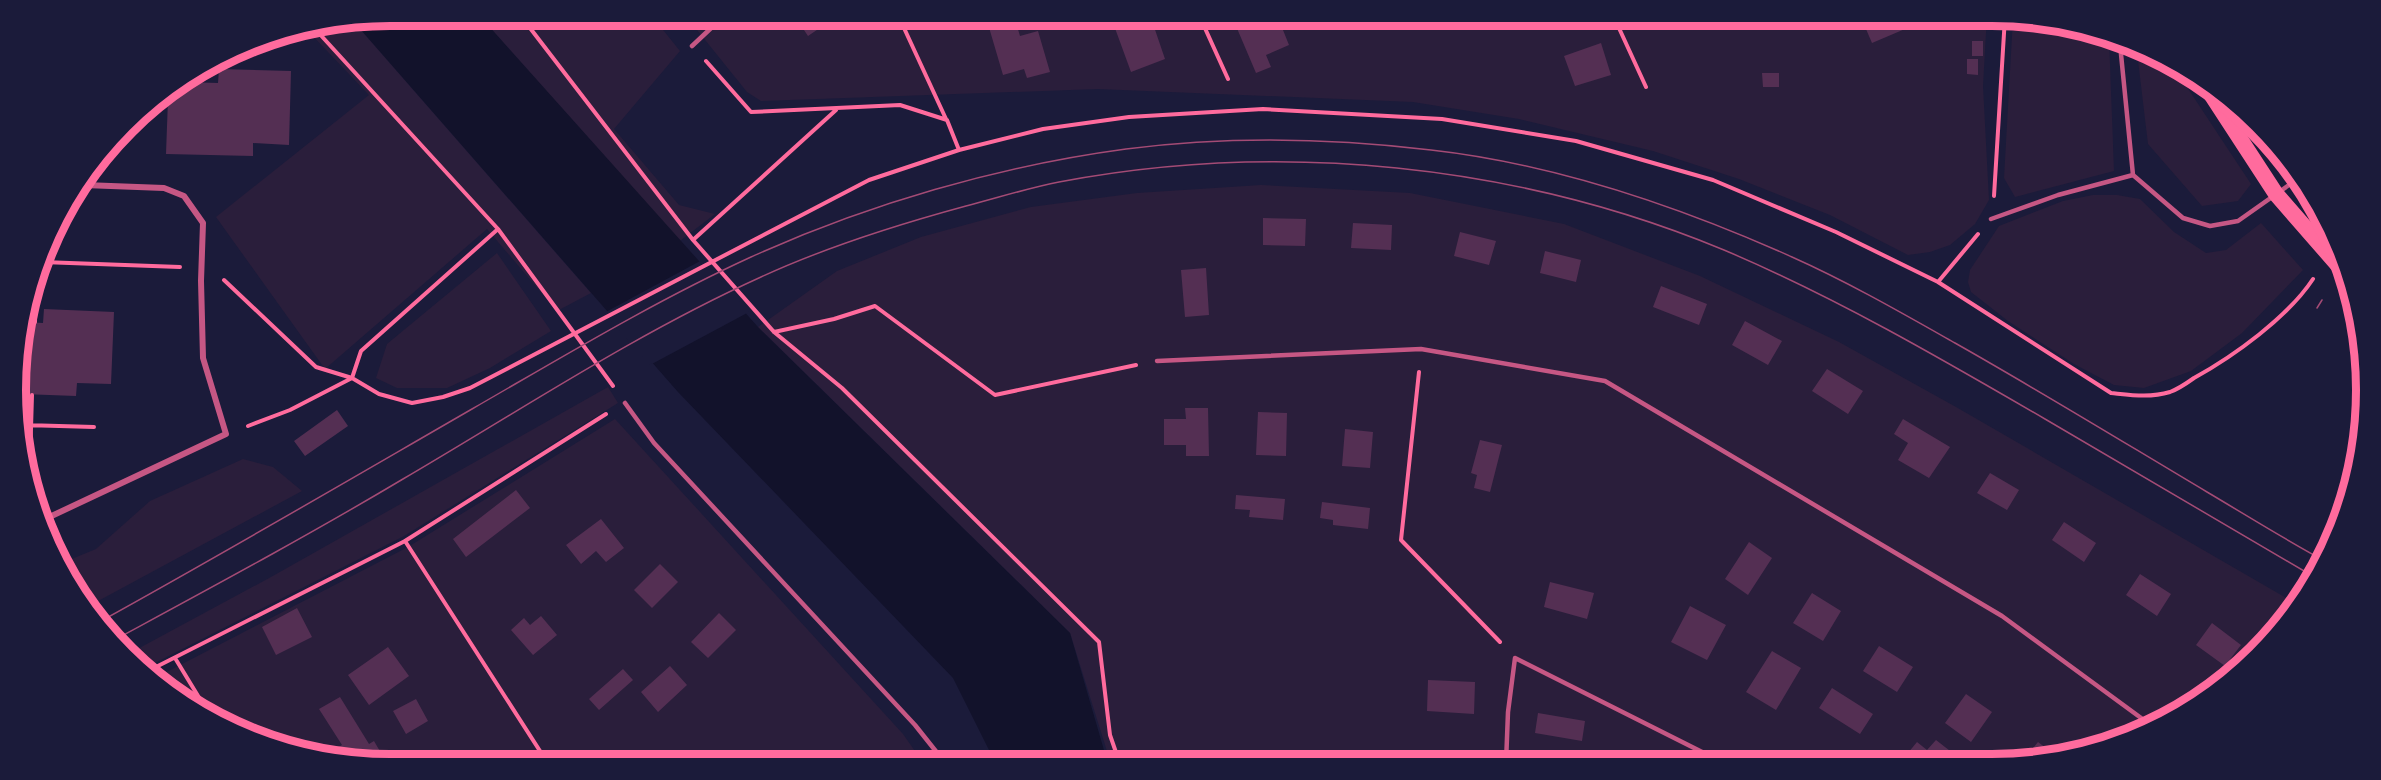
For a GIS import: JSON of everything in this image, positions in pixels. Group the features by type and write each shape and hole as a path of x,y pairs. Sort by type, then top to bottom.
{"highway":[{"path":"2218,105 2276,194 2330,256"}],"street":[{"path":"49,517 226,434 203,358 201,281 203,223 184,196 164,188 88,185"}],"lane":[{"path":"692,46 713,26"},
{"path":"2121,50 2133,175 2183,218 2210,226 2238,221 2291,183"},
{"path":"1991,219 2058,195 2133,175"},
{"path":"1156,361 1421,349 1605,381 2002,616 2144,720"},
{"path":"626,402 654,443 915,725 938,754"},
{"path":"1506,754 1508,712 1515,658 1706,754"}],"path":[{"path":"528,26 693,240 774,332 842,388 1099,642 1110,735 1117,754"},
{"path":"676,26 751,112 836,110 900,105 947,120"},
{"path":"903,26 959,150"},
{"path":"1205,26 1228,79"},
{"path":"1618,26 1646,87"},
{"path":"1938,282 1991,219 1997,166 2005,26"},
{"path":"155,668 405,541 626,402 498,229 319,33"},
{"path":"352,378 379,394 412,403 443,397 470,388 869,180 959,150 1043,129 1129,117 1263,109 1442,119 1576,141 1713,180 1836,232 1938,282 2111,393 2143,397 2171,392 2221,364 2265,329 2306,290"},
{"path":"693,240 836,110"},
{"path":"226,434 290,410 352,378 362,351 498,229"},
{"path":"774,332 834,319 875,306 995,395 1156,361"},
{"path":"35,308 35,322"},
{"path":"1421,349 1401,540 1515,658"},
{"path":"30,444 32,395"},
{"path":"30,425 94,427"},
{"path":"405,541 542,754"},
{"path":"175,658 202,702"}],"shaded area":[{"path":"488,26 660,26 680,51 614,129 679,205 715,214 676,244"},
{"path":"489,26 758,327 1070,633 1105,754 991,754 953,678 678,392 358,27"},
{"path":"694,26 1986,26 1983,86 1989,200 1975,224 1950,245 1930,252 1908,255 1830,215 1739,179 1653,151 1519,119 1413,102 1098,89 761,101 747,92"},
{"path":"2013,26 2062,33 2109,45 2114,171 2015,197 2004,178"},
{"path":"358,27 591,293 557,311 487,229 325,369 216,217 369,95 311,35"},
{"path":"2138,56 2182,80 2251,184 2238,201 2202,206 2148,144"},
{"path":"1261,185 1410,193 1564,224 1700,276 1839,342 2289,600 2249,648 2213,679 2173,706 2108,735 2039,751 2015,754 1108,754 1070,633 758,327 837,271 921,237 1031,207 1137,193"},
{"path":"2093,195 2117,195 2140,199 2174,232 2206,253 2226,250 2261,223 2303,270 2242,333 2191,371 2144,388 2114,385 2074,364 2008,321 1971,292 1968,282 1970,270 1999,226 2063,201"},
{"path":"497,253 551,331 490,368 447,388 397,388 376,378 387,344"},
{"path":"608,387 618,403 404,536 151,665 135,650 271,577"},
{"path":"615,419 903,734 917,754 366,754 296,742 251,727 208,706 162,674 408,547"},
{"path":"243,459 273,467 302,491 94,603 68,561 96,549 150,501"}],"pier":[{"path":"702,260 749,312 650,365 604,313"}],"building":[{"path":"801,26 823,26 808,36"},
{"path":"989,26 1017,26 1020,36 1038,31 1050,72 1027,78 1024,69 1003,75"},
{"path":"1114,26 1154,26 1165,59 1131,72"},
{"path":"1236,26 1281,26 1289,45 1266,55 1271,67 1256,73"},
{"path":"1726,26 1738,26 1727,30"},
{"path":"1865,26 1912,26 1872,43"},
{"path":"1972,41 1983,41 1983,56 1972,56"},
{"path":"1601,43 1611,75 1575,86 1564,56"},
{"path":"1967,59 1978,59 1978,75 1967,74"},
{"path":"219,69 291,71 289,145 253,143 253,156 166,154 168,101 195,82 218,83"},
{"path":"1762,73 1779,73 1779,87 1763,87"},
{"path":"1263,218 1306,219 1305,246 1263,245"},
{"path":"1353,223 1392,225 1391,250 1351,248"},
{"path":"1460,232 1496,241 1489,265 1454,256"},
{"path":"1545,251 1581,260 1576,282 1540,273"},
{"path":"1206,268 1209,315 1185,317 1181,270"},
{"path":"1661,286 1707,304 1699,325 1653,307"},
{"path":"44,309 114,312 111,384 77,383 76,396 26,394 26,366 32,322 43,323"},
{"path":"1745,321 1782,341 1768,365 1732,345"},
{"path":"1827,369 1863,391 1848,414 1812,391"},
{"path":"1185,408 1208,408 1209,456 1186,456 1186,445 1164,445 1164,419 1186,419"},
{"path":"337,410 348,426 305,456 294,441"},
{"path":"1258,412 1287,413 1286,456 1256,455"},
{"path":"1903,419 1950,447 1929,478 1898,460 1908,443 1894,434"},
{"path":"1345,429 1373,432 1370,468 1342,466"},
{"path":"1480,440 1502,445 1490,492 1474,488 1477,475 1471,473"},
{"path":"1990,473 2019,490 2007,510 1977,493"},
{"path":"516,490 530,508 466,557 453,539"},
{"path":"1236,495 1285,499 1283,520 1249,517 1250,510 1235,509"},
{"path":"1322,502 1370,508 1368,529 1333,525 1333,520 1320,518"},
{"path":"601,519 624,548 606,562 596,551 581,564 566,545"},
{"path":"2064,522 2096,543 2084,562 2052,540"},
{"path":"1749,542 1772,558 1748,595 1725,579"},
{"path":"660,564 678,582 652,608 634,590"},
{"path":"2140,574 2171,594 2157,616 2126,595"},
{"path":"1550,582 1594,593 1587,619 1544,607"},
{"path":"1812,593 1841,611 1823,641 1793,623"},
{"path":"1690,606 1726,625 1707,660 1671,642"},
{"path":"297,608 312,637 276,655 262,627"},
{"path":"719,613 736,630 708,658 691,642"},
{"path":"541,616 557,635 533,655 511,630 524,618 530,625"},
{"path":"2212,623 2241,645 2225,666 2196,645"},
{"path":"1879,646 1913,667 1897,692 1863,671"},
{"path":"388,647 409,676 369,705 348,675"},
{"path":"1772,651 1801,668 1776,710 1746,692"},
{"path":"670,666 687,685 658,712 641,692"},
{"path":"623,669 633,680 599,710 589,699"},
{"path":"1428,680 1475,682 1474,714 1427,711"},
{"path":"1832,688 1873,714 1860,734 1819,708"},
{"path":"1966,694 1992,712 1971,742 1945,723"},
{"path":"340,697 369,744 374,741 382,754 334,750 342,745 319,709"},
{"path":"416,699 428,721 406,734 393,711"},
{"path":"1538,713 1585,721 1582,741 1535,733"},
{"path":"1936,740 1954,754 1907,754 1917,742 1927,750"},
{"path":"2038,742 2048,749 2039,751 2030,752"}],"tram line":[{"path":"106,618 610,330 715,274 795,238 888,204 1030,166 1126,149 1240,140 1317,141 1393,146 1524,165 1661,204 1749,238 1813,267 1895,309 2316,556"},
{"path":"121,636 332,520 623,348 714,299 786,266 888,229 1047,184 1143,169 1227,163 1312,162 1397,168 1481,180 1564,197 1645,221 1724,250 1847,308 1927,351 2307,573"},
{"path":"2317,308 2322,300"}]}
